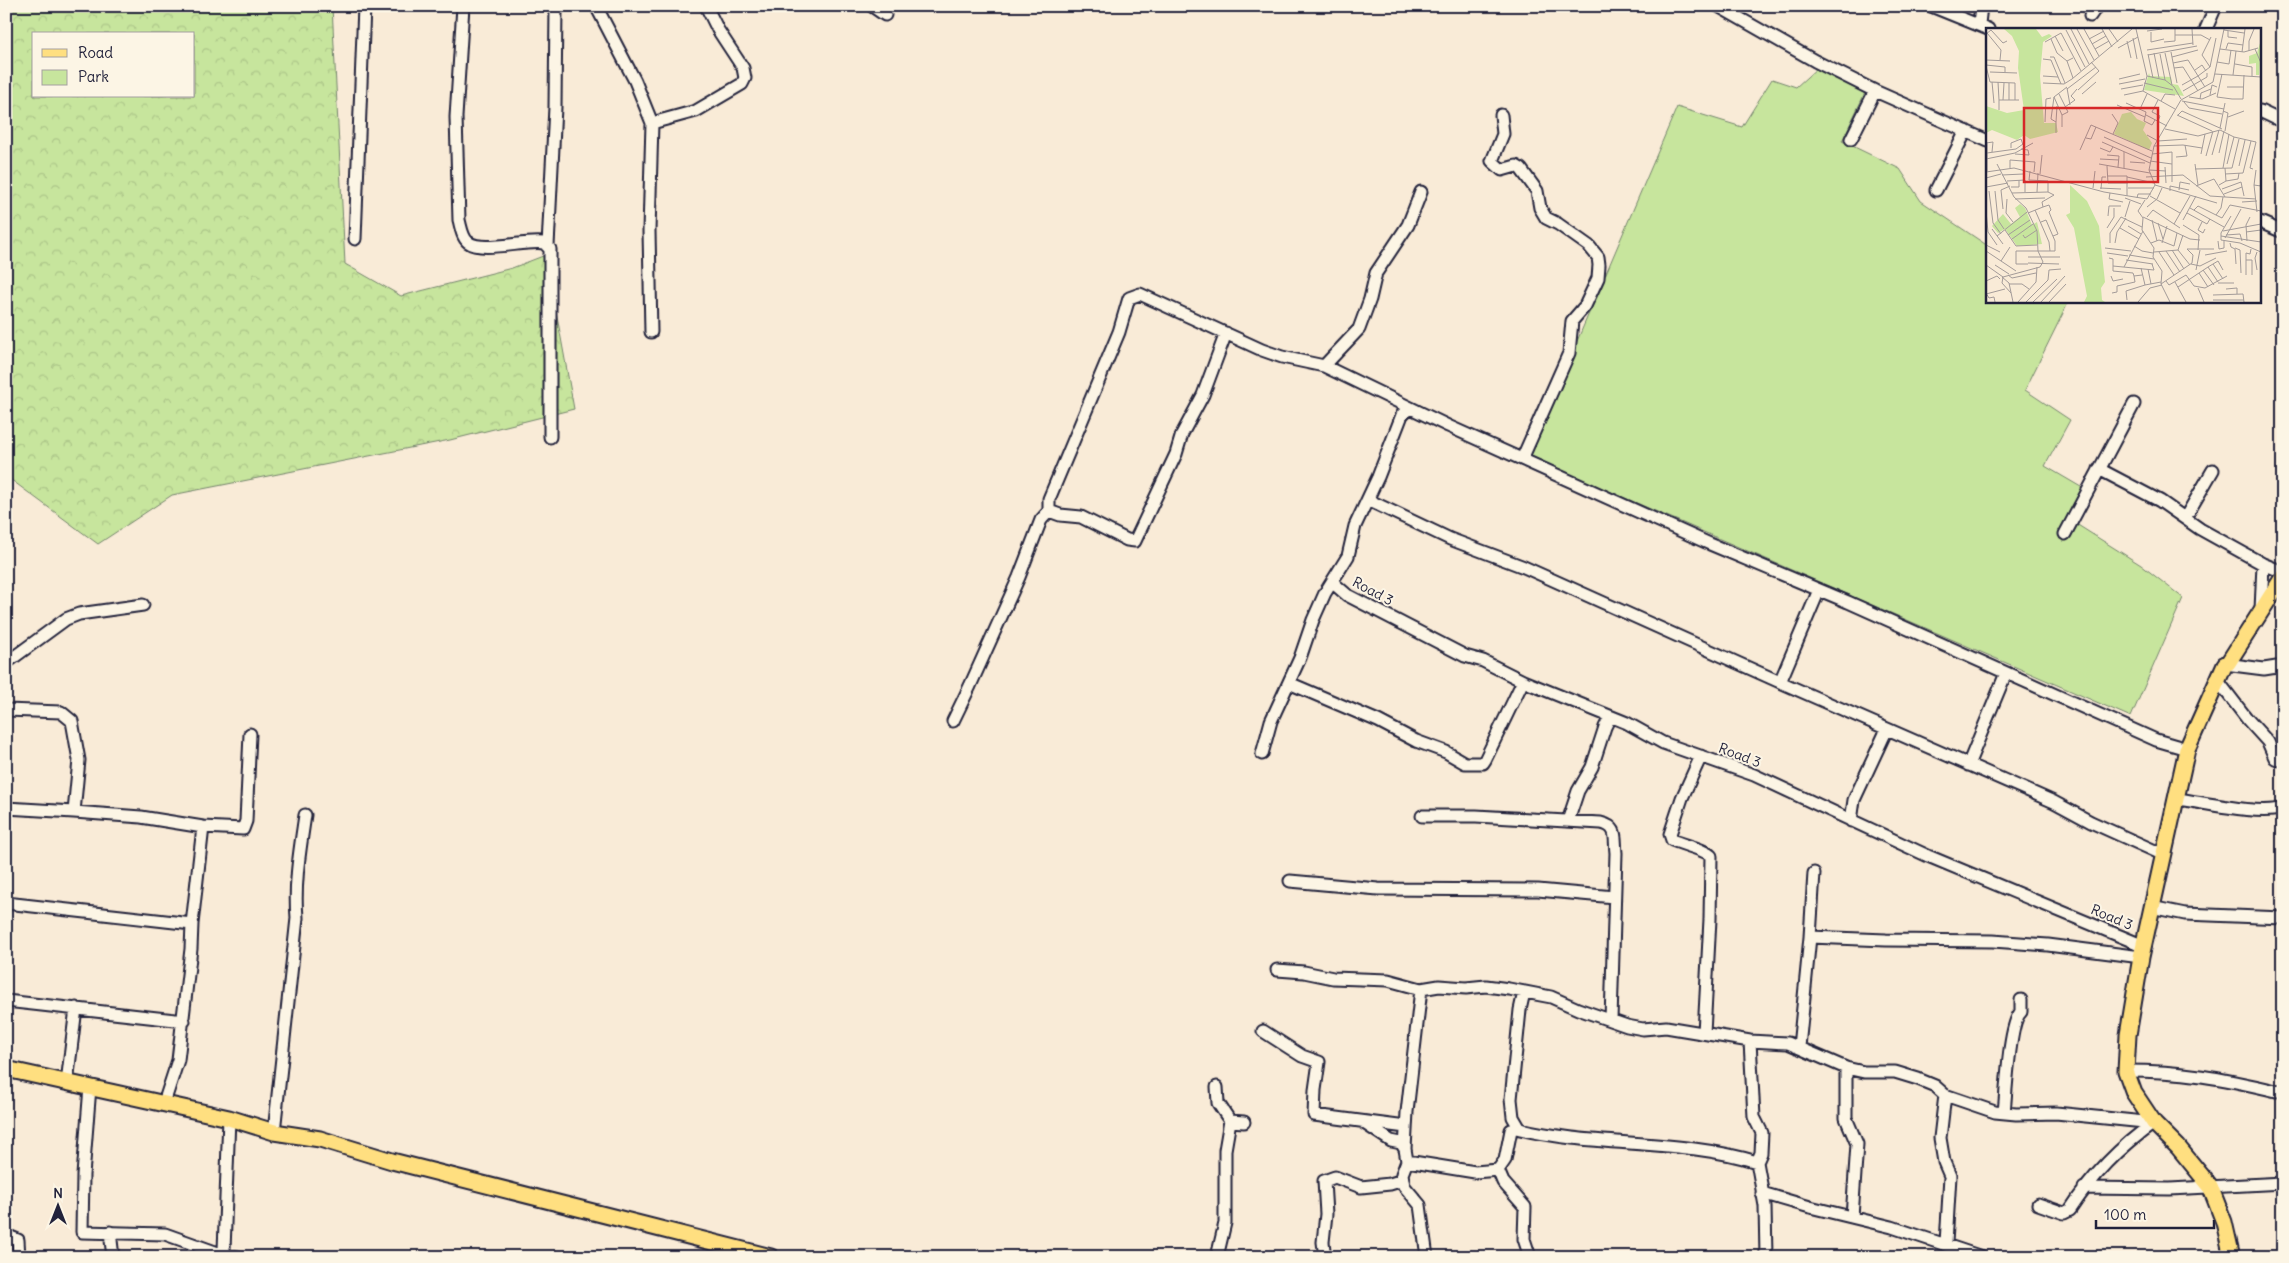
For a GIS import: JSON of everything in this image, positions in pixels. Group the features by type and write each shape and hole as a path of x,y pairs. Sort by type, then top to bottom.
{"main road":[{"path":"2232,1257 2224,1222 2210,1186 2178,1147 2154,1123 2134,1093 2126,1071 2128,1035 2151,907 2187,749 2225,664 2228,663 2283,577"},
{"path":"6,1069 229,1118 274,1132 320,1139 392,1161 771,1257"}],"street":[{"path":"355,239 364,6"},
{"path":"463,6 456,117 457,199 461,228 468,241 479,246 535,242 544,243 548,246"},
{"path":"550,437 551,259 548,246 555,107 556,6"},
{"path":"596,6 635,82 652,123 651,332"},
{"path":"652,123 696,111 742,84 745,78 743,68 726,44 706,6"},
{"path":"872,6 885,15"},
{"path":"1931,6 1984,27 1981,6"},
{"path":"2206,28 2216,6"},
{"path":"1726,8 1801,53 1875,91 1986,140"},
{"path":"1851,139 1875,91"},
{"path":"2262,112 2283,122"},
{"path":"1501,115 1503,134 1492,161 1493,164 1502,170 1516,166 1521,169 1537,191 1540,208 1546,218 1558,224 1589,246 1598,257 1599,265 1598,278 1585,306 1572,321 1568,353 1522,459"},
{"path":"1936,190 1966,131"},
{"path":"1324,366 1359,329 1370,299 1376,273 1408,226 1421,192"},
{"path":"2262,223 2283,232"},
{"path":"953,721 1019,577 1041,520 1049,511 1049,498 1119,332 1129,298 1140,294 1282,357 1324,366 1403,409 1522,459 1710,544 1819,590 2156,740 2187,749"},
{"path":"1049,511 1060,515 1081,517 1127,540 1135,541 1176,454 1182,434 1203,395 1226,333"},
{"path":"2066,534 2134,404"},
{"path":"1262,754 1271,721 1313,620 1325,593 1348,556 1355,526 1368,500 1403,409"},
{"path":"2099,469 2160,501 2200,529 2263,564 2283,572"},
{"path":"2185,518 2213,470"},
{"path":"1368,500 1450,540 1524,567 2054,802 2164,855"},
{"path":"2261,610 2263,564"},
{"name":"Road 3","path":"1332,582 1347,595 1476,661 1483,661 1523,681 1642,730 1663,743 1754,775 1928,856 2142,951"},
{"path":"1780,682 1819,590"},
{"path":"6,664 55,625 66,619 79,614 143,605"},
{"path":"2225,664 2264,669 2283,666"},
{"path":"1968,764 2006,673"},
{"path":"1288,682 1378,721 1416,741 1446,752 1464,763 1472,764 1483,763 1485,760 1523,681"},
{"path":"2218,681 2248,720 2268,742 2275,758 2282,763"},
{"path":"6,710 61,712 72,721 79,760 74,812"},
{"path":"1568,821 1578,791 1592,767 1610,717"},
{"path":"1852,821 1854,800 1887,729"},
{"path":"6,808 141,817 203,827 243,829 246,822 250,734"},
{"path":"1701,756 1682,798 1670,834 1672,840 1706,852 1711,856 1710,919 1704,1032"},
{"path":"2177,799 2246,808 2277,810 2283,808"},
{"path":"1835,812 1854,800"},
{"path":"274,1132 297,918 295,893 298,851 304,815"},
{"path":"1422,816 1476,816 1602,822 1612,827 1616,832 1616,853 1611,1020"},
{"path":"164,1103 178,1060 184,1021 203,827"},
{"path":"1800,1047 1814,873"},
{"path":"1290,881 1378,889 1538,890 1614,896"},
{"path":"6,903 192,924"},
{"path":"2151,907 2185,914 2283,918"},
{"path":"1810,937 1993,941 2142,951"},
{"path":"1276,970 1304,972 1333,978 1388,980 1421,989 1439,986 1466,988 1486,986 1524,992 1551,997 1611,1020 1643,1029 1666,1027 1704,1032 1750,1042 1788,1043 1846,1068 1864,1072 1888,1071 1905,1074 1935,1086 1945,1095 1987,1110 2004,1113 2056,1113 2154,1123"},
{"path":"1421,989 1406,1127 1405,1149 1407,1161 1402,1174 1404,1186 1420,1205 1427,1257"},
{"path":"1520,1129 1512,1116 1511,1099 1520,1010 1524,992"},
{"path":"2004,1113 2012,1036 2016,1017 2021,1012 2021,1000"},
{"path":"6,1001 184,1021"},
{"path":"67,1083 76,1008"},
{"path":"1263,1031 1302,1056 1319,1062 1314,1115 1406,1127"},
{"path":"1750,1042 1754,1117 1762,1133 1761,1153 1757,1162 1765,1206 1766,1257"},
{"path":"1846,1068 1846,1118 1857,1144 1852,1217"},
{"path":"2126,1071 2176,1071 2220,1077 2276,1091 2283,1090"},
{"path":"90,1087 83,1175 82,1232 165,1234 218,1255 238,1257"},
{"path":"1217,1087 1218,1103 1230,1121 1225,1150 1225,1223 1217,1257"},
{"path":"1945,1095 1940,1138 1944,1162 1950,1176 1946,1243"},
{"path":"218,1255 224,1250 229,1118"},
{"path":"1230,1121 1244,1122"},
{"path":"1364,1123 1392,1141 1401,1143 1405,1149"},
{"path":"2038,1204 2064,1213 2070,1210 2098,1171 2154,1123"},
{"path":"1498,1170 1505,1160 1511,1130 1520,1129 1605,1141 1736,1155 1757,1162"},
{"path":"1407,1161 1475,1172 1498,1170"},
{"path":"1498,1170 1503,1182 1525,1207 1524,1239 1530,1257"},
{"path":"1325,1257 1324,1227 1326,1214 1324,1181 1335,1177 1362,1187 1390,1184 1403,1180"},
{"path":"2084,1188 2170,1189 2283,1183"},
{"path":"1762,1193 1946,1243 1982,1257"},
{"path":"110,1232 113,1257"},
{"path":"6,1234 18,1240 19,1257"}],"green space":[{"path":"6,6 332,6 345,264 401,296 512,268 543,256 557,316 574,409 450,440 172,495 98,544 6,476"},
{"path":"1818,67 1865,93 1842,141 1900,169 1921,201 1986,245 1986,302 2069,302 2025,390 2070,420 2045,466 2086,490 2073,522 2141,565 2183,598 2131,717 1528,456 1677,107 1742,127 1772,79 1796,87"}]}
